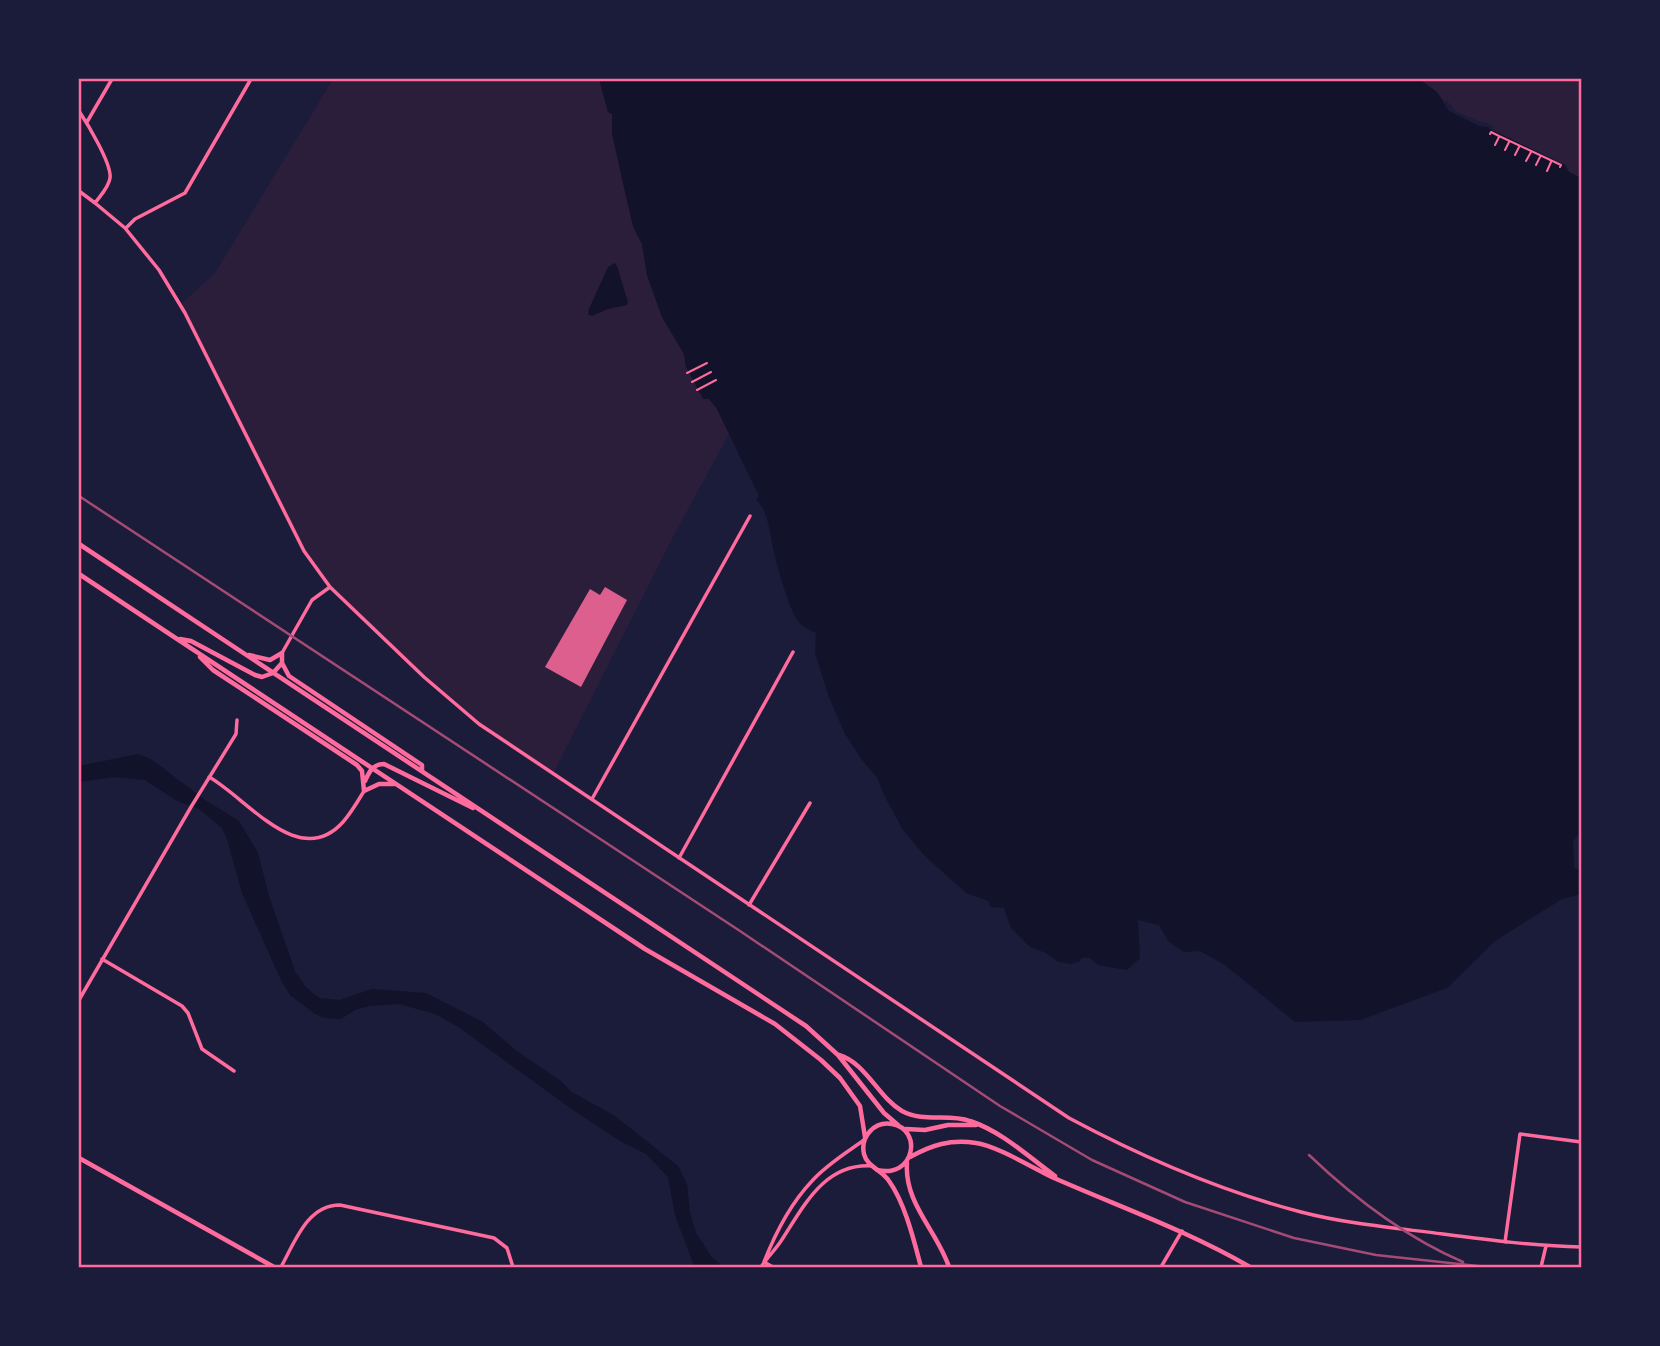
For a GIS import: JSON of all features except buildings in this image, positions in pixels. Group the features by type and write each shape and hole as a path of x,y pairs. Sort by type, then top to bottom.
{"main road":[{"path":"79,544 792,1016 838,1055 884,1113 911,1141 907,1180 910,1193 949,1267"},
{"path":"79,574 645,949 775,1024 800,1042 821,1060 851,1092 860,1106 865,1156 889,1181 905,1215 921,1267"},
{"path":"176,638 191,641 262,677 273,673 282,663"},
{"path":"193,650 213,670 357,765 365,782"},
{"path":"242,652 266,660 282,653 285,672 293,679 422,765 422,771"},
{"path":"364,791 372,768 379,764 392,766 453,800 483,813"},
{"path":"364,791 379,784 395,784"},
{"path":"838,1055 849,1058 881,1093 902,1111 921,1118 971,1121 999,1135 1065,1183"},
{"path":"865,1139 876,1126 883,1124 917,1131 948,1125 977,1125"},
{"path":"875,1168 893,1171 933,1145 948,1141 979,1143 1065,1183 1182,1231 1250,1267"},
{"path":"79,1158 274,1267"}],"street":[{"path":"87,122 111,79"},
{"path":"125,228 135,219 185,193 251,79"},
{"path":"79,111 87,122 109,170 110,179 95,203"},
{"path":"79,191 125,228 159,270 185,314 295,533 330,587 424,677 479,724 1069,1118 1116,1143 1231,1190 1303,1213 1505,1242 1581,1247"},
{"path":"591,799 750,516"},
{"path":"282,653 312,600 330,587"},
{"path":"678,858 793,652"},
{"path":"79,1000 198,794 236,734 237,720"},
{"path":"209,777 230,789 279,830 300,838 320,837 336,829 364,791"},
{"path":"750,905 810,803"},
{"path":"103,959 182,1006 188,1013 202,1049 234,1071"},
{"path":"1505,1242 1520,1134 1581,1142"},
{"path":"764,1262 773,1240 810,1182 865,1139"},
{"path":"761,1267 812,1194 825,1182 848,1167 875,1168"},
{"path":"281,1267 312,1215 324,1207 340,1205 494,1238 507,1248 513,1267"},
{"path":"1161,1267 1182,1231"},
{"path":"1541,1267 1546,1246"},
{"path":"764,1262 773,1267"}],"path":[{"path":"1490,134 1491,132 1520,145 1560,167"},
{"path":"1495,145 1499,136"},
{"path":"1505,150 1510,141"},
{"path":"1515,155 1520,145"},
{"path":"1526,161 1531,151"},
{"path":"1536,165 1541,156"},
{"path":"1547,171 1551,161"},
{"path":"687,373 707,363"},
{"path":"692,382 711,372"},
{"path":"697,390 716,380"}],"shaded area":[{"path":"333,79 599,79 608,112 612,114 612,133 633,226 642,244 647,275 662,317 684,354 686,367 717,409 729,434 673,537 553,774 479,724 424,677 330,587 304,551 180,305 215,273"},
{"path":"599,79 1419,79 1437,92 1449,110 1488,126 1565,165 1569,172 1581,178 1581,832 1573,841 1574,868 1581,870 1581,894 1562,899 1495,941 1447,988 1360,1020 1295,1022 1225,965 1200,951 1184,952 1168,941 1159,925 1138,920 1140,958 1127,970 1098,965 1090,958 1081,958 1071,964 1058,962 1046,953 1030,947 1011,928 1004,908 991,907 988,901 966,893 924,855 903,830 878,779 845,734 829,697 815,653 816,633 798,621 788,598 766,517 756,500 759,496 717,409 709,399 703,399 686,367 684,354 662,317 647,275 642,244 633,226 612,133 612,114 608,112"},
{"path":"1419,79 1581,79 1581,178 1569,172 1565,165 1449,110 1437,92"},
{"path":"615,263 627,305 592,316 588,314 589,309 608,267"},
{"path":"138,754 151,759 205,800 239,821 258,853 269,896 295,971 315,995 339,1000 372,989 426,993 483,1022 572,1092 615,1116 678,1166 687,1184 690,1213 696,1233 711,1256 723,1267 694,1266 675,1215 668,1177 646,1154 620,1141 573,1110 457,1026 435,1014 399,1004 369,1006 355,1010 341,1019 324,1018 290,995 242,893 222,828 199,809 177,801 145,780 115,777 79,782 79,766"}],"pier":[{"path":"1447,101 1457,112 1494,128 1492,131 1449,111 1443,102"}],"railway":[{"path":"79,496 740,931 1000,1106 1092,1160 1185,1202 1294,1238 1376,1255 1487,1267"},
{"path":"1309,1155 1381,1215 1421,1241 1463,1262"},
{"path":"1568,1267 1581,1266"}]}
